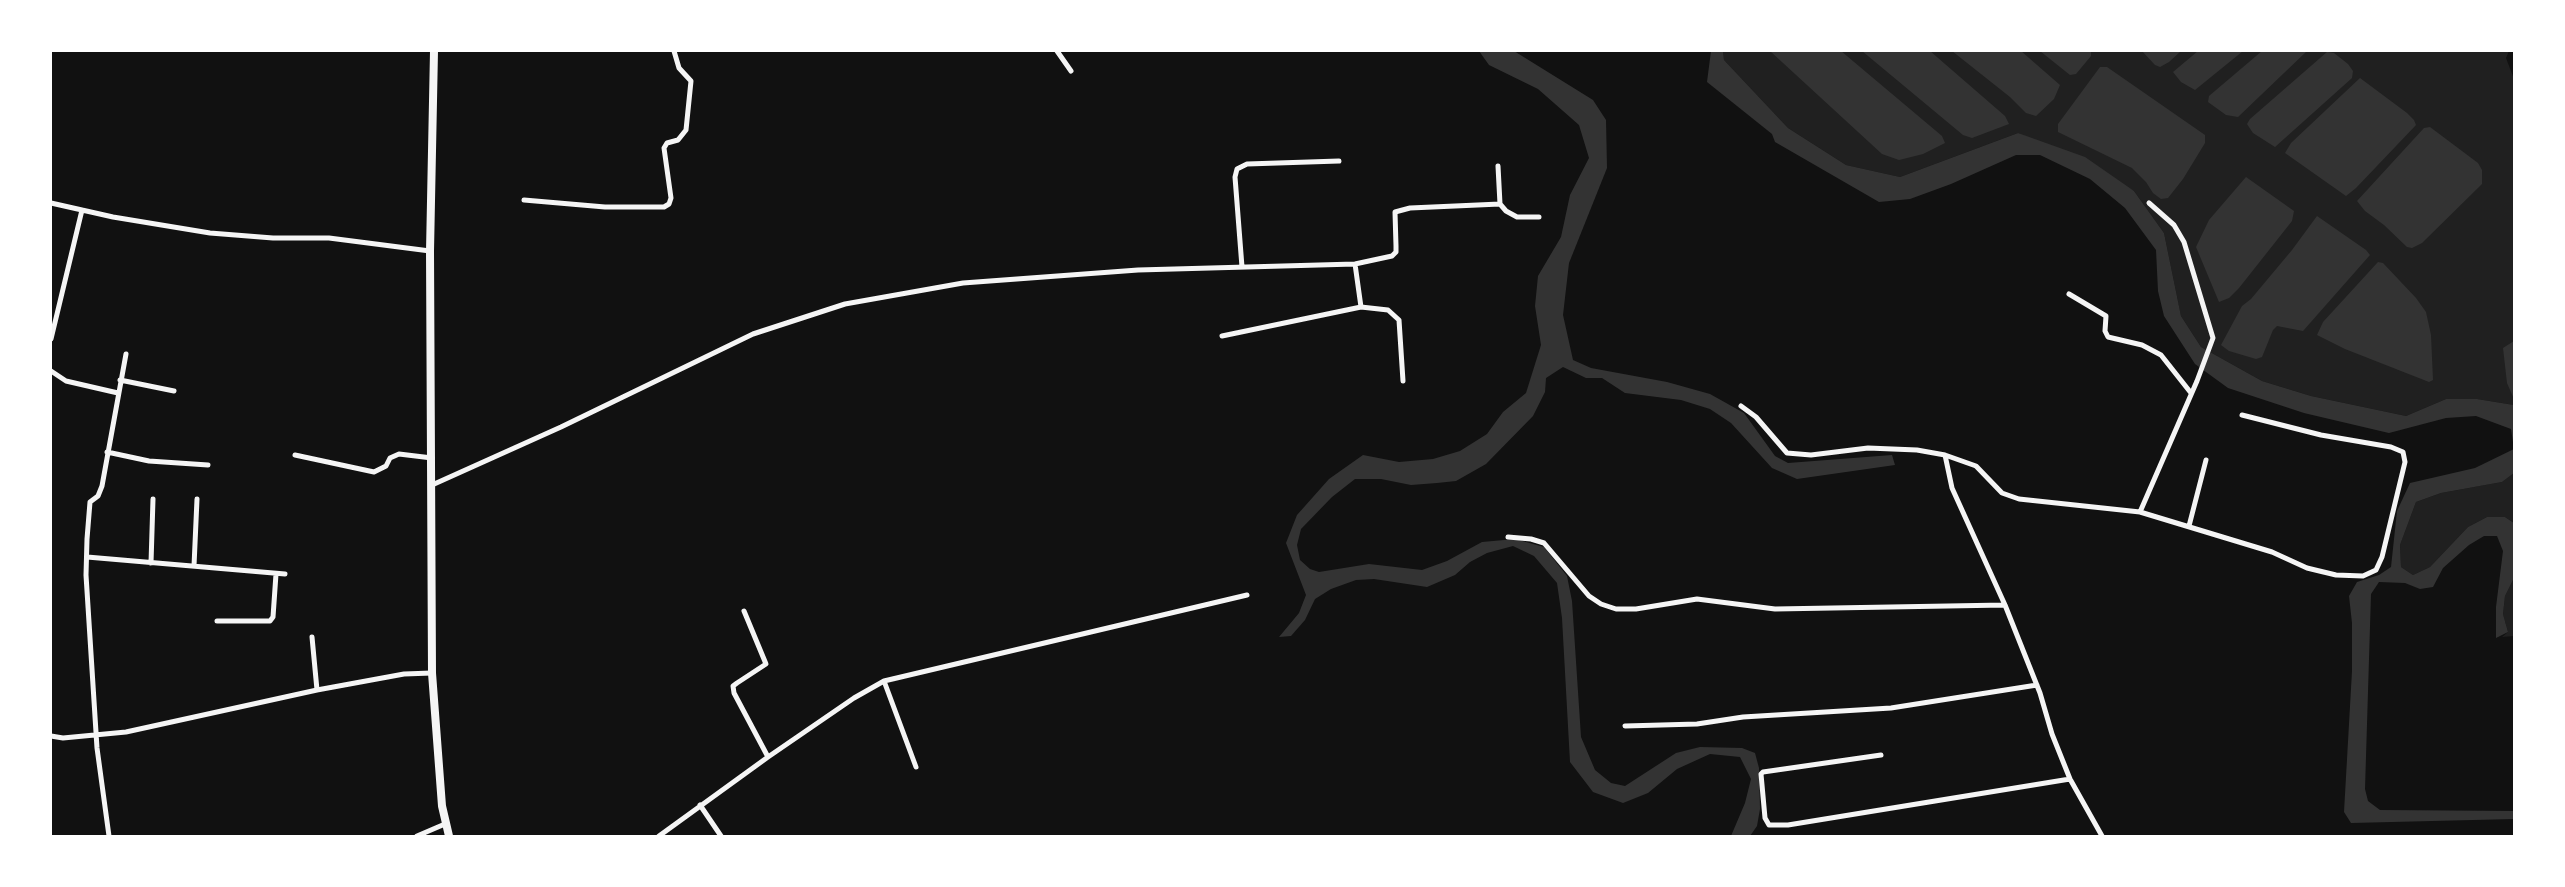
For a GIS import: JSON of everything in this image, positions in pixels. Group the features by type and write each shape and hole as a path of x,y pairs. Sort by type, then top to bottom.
{"main road":[{"path":"434,51 430,251 432,673 437,753 445,824 449,836"}],"street":[{"path":"524,200 605,207 664,207 669,204 671,198 664,148 667,143 678,140 686,130 691,81 679,68 674,51"},
{"path":"1057,51 1071,71"},
{"path":"1242,267 1235,177 1237,169 1247,164 1339,161"},
{"path":"1498,166 1500,204 1506,211 1517,217 1539,217"},
{"path":"51,203 210,233 244,237 329,238 430,251"},
{"path":"2140,512 2197,381 2213,338 2184,242 2174,225 2149,203"},
{"path":"432,485 550,432 753,334 846,304 963,283 1138,270 1355,264 1392,256 1396,252 1394,218 1399,209 1500,204"},
{"path":"51,339 82,210"},
{"path":"1355,264 1361,307"},
{"path":"2069,294 2106,316 2105,331 2108,337 2142,345 2161,355 2191,393"},
{"path":"1222,336 1361,307 1388,310 1399,320 1403,381"},
{"path":"109,836 97,735 87,557 90,502 98,496 102,486 126,354"},
{"path":"51,371 66,381 118,393"},
{"path":"120,380 174,391"},
{"path":"1741,406 1756,417 1787,453 1811,455 1868,448 1917,450 1945,455 1976,466 2002,493 2019,499 2140,512 2272,552 2307,568 2326,573 2363,576 2376,570 2382,557 2405,462 2403,452 2391,447 2321,435 2242,415"},
{"path":"107,452 149,461 208,465"},
{"path":"295,455 374,472 386,466 390,458 399,454 432,458"},
{"path":"1945,455 1952,488 2005,605 2037,685 2052,734 2070,779 2102,836"},
{"path":"2188,526 2206,460"},
{"path":"151,563 153,499"},
{"path":"194,566 197,499"},
{"path":"1508,537 1531,539 1544,543 1589,596 1601,604 1616,609 1636,609 1697,599 1775,609 2005,605"},
{"path":"87,557 285,574"},
{"path":"217,621 270,621 273,617 276,574"},
{"path":"659,836 768,757 854,698 884,681 1247,595"},
{"path":"744,611 766,664 733,686 734,693 768,757"},
{"path":"312,637 317,690"},
{"path":"51,736 63,738 126,732 233,711 317,690 404,674 432,673"},
{"path":"884,681 916,767"},
{"path":"1624,726 1697,724 1743,717 1892,708 2037,685"},
{"path":"1881,755 1763,772 1761,774 1765,818 1769,825 1788,825 2070,779"},
{"path":"700,806 721,836"},
{"path":"417,836 445,824"}],"shaded area":[{"path":"1479,51 1514,51 1593,100 1606,120 1607,168 1569,263 1563,315 1573,360 1591,368 1667,382 1710,394 1744,413 1775,456 1788,463 1892,455 1895,465 1797,479 1772,468 1731,423 1710,409 1681,400 1625,393 1602,378 1586,378 1563,367 1546,378 1545,392 1533,416 1486,464 1456,481 1411,485 1381,479 1355,479 1332,497 1301,529 1297,545 1300,560 1310,569 1319,572 1369,564 1422,570 1447,561 1482,542 1515,539 1544,547 1567,576 1572,601 1581,737 1595,770 1611,783 1625,786 1676,753 1700,747 1742,748 1755,753 1759,768 1760,809 1757,826 1750,836 1731,836 1745,803 1751,779 1740,757 1710,754 1677,769 1648,793 1623,803 1593,792 1570,762 1562,618 1557,583 1534,556 1513,546 1487,553 1470,562 1455,575 1427,587 1374,579 1356,580 1331,589 1315,599 1305,620 1291,636 1279,637 1299,613 1306,595 1286,543 1297,515 1329,479 1363,455 1399,462 1433,459 1460,451 1487,434 1503,412 1526,393 1541,345 1535,306 1538,276 1561,237 1570,195 1589,158 1579,125 1538,89 1489,65"},
{"path":"1711,51 1723,51 1724,60 1788,128 1846,165 1900,177 2018,133 2085,157 2134,191 2164,233 2181,316 2201,347 2262,381 2311,396 2406,416 2446,399 2477,399 2514,405 2514,449 2511,429 2476,416 2446,418 2389,433 2304,413 2228,388 2195,364 2164,316 2158,291 2156,250 2125,208 2090,179 2040,155 2016,155 1951,184 1910,199 1879,202 1775,142 1772,134 1707,82"},
{"path":"1723,51 2509,51 2506,58 2514,79 2514,405 2477,399 2446,399 2406,416 2311,396 2262,381 2201,347 2181,316 2164,233 2134,191 2018,133 1900,177 1846,165 1788,128 1724,60"},
{"path":"1770,51 1841,51 1942,136 1945,143 1923,154 1899,160 1882,154"},
{"path":"1862,51 1930,51 2005,116 2009,124 1972,138 1963,135"},
{"path":"1952,51 2021,51 2060,85 2054,99 2036,116 2026,113 2010,97"},
{"path":"2040,51 2091,51 2091,56 2076,74 2070,75"},
{"path":"2142,51 2181,51 2160,67 2155,65"},
{"path":"2198,51 2243,51 2195,90 2181,82 2173,72"},
{"path":"2262,51 2307,51 2238,117 2226,115 2208,102 2209,96"},
{"path":"2327,52 2334,53 2348,64 2353,71 2352,78 2275,147 2253,133 2247,124 2250,119"},
{"path":"2100,67 2107,67 2205,135 2205,143 2183,179 2168,198 2161,199 2153,193 2132,168 2058,132 2058,124"},
{"path":"2360,78 2407,113 2416,125 2346,196 2285,153 2291,143"},
{"path":"2430,127 2478,163 2482,170 2482,184 2422,243 2412,248 2407,247 2365,211 2357,201 2424,128"},
{"path":"2246,177 2294,211 2292,221 2239,288 2229,298 2219,302 2196,247 2209,220"},
{"path":"2317,216 2370,255 2303,331 2277,326 2273,330 2262,357 2256,359 2229,351 2221,345 2242,306 2251,299 2292,250"},
{"path":"2378,262 2383,263 2426,312 2431,335 2433,380 2429,382 2345,349 2317,335 2323,322"},
{"path":"2514,341 2514,399 2507,383 2503,348"},
{"path":"2514,449 2514,473 2502,482 2441,493 2416,502 2400,545 2401,567 2413,575 2430,567 2468,527 2487,517 2505,517 2514,523 2514,578 2505,596 2503,614 2508,632 2496,638 2496,607 2503,551 2497,536 2484,536 2469,545 2443,568 2433,587 2420,589 2405,583 2379,582 2371,594 2365,789 2368,801 2380,810 2514,811 2514,819 2351,823 2344,812 2352,671 2352,623 2349,596 2357,582 2379,575 2391,567 2397,511 2410,483 2475,468"},
{"path":"2514,473 2514,523 2505,517 2487,517 2468,527 2430,567 2413,575 2401,567 2400,545 2416,502 2441,493 2502,482"},
{"path":"2514,578 2514,636 2502,637 2508,632 2503,614 2505,596"}]}
